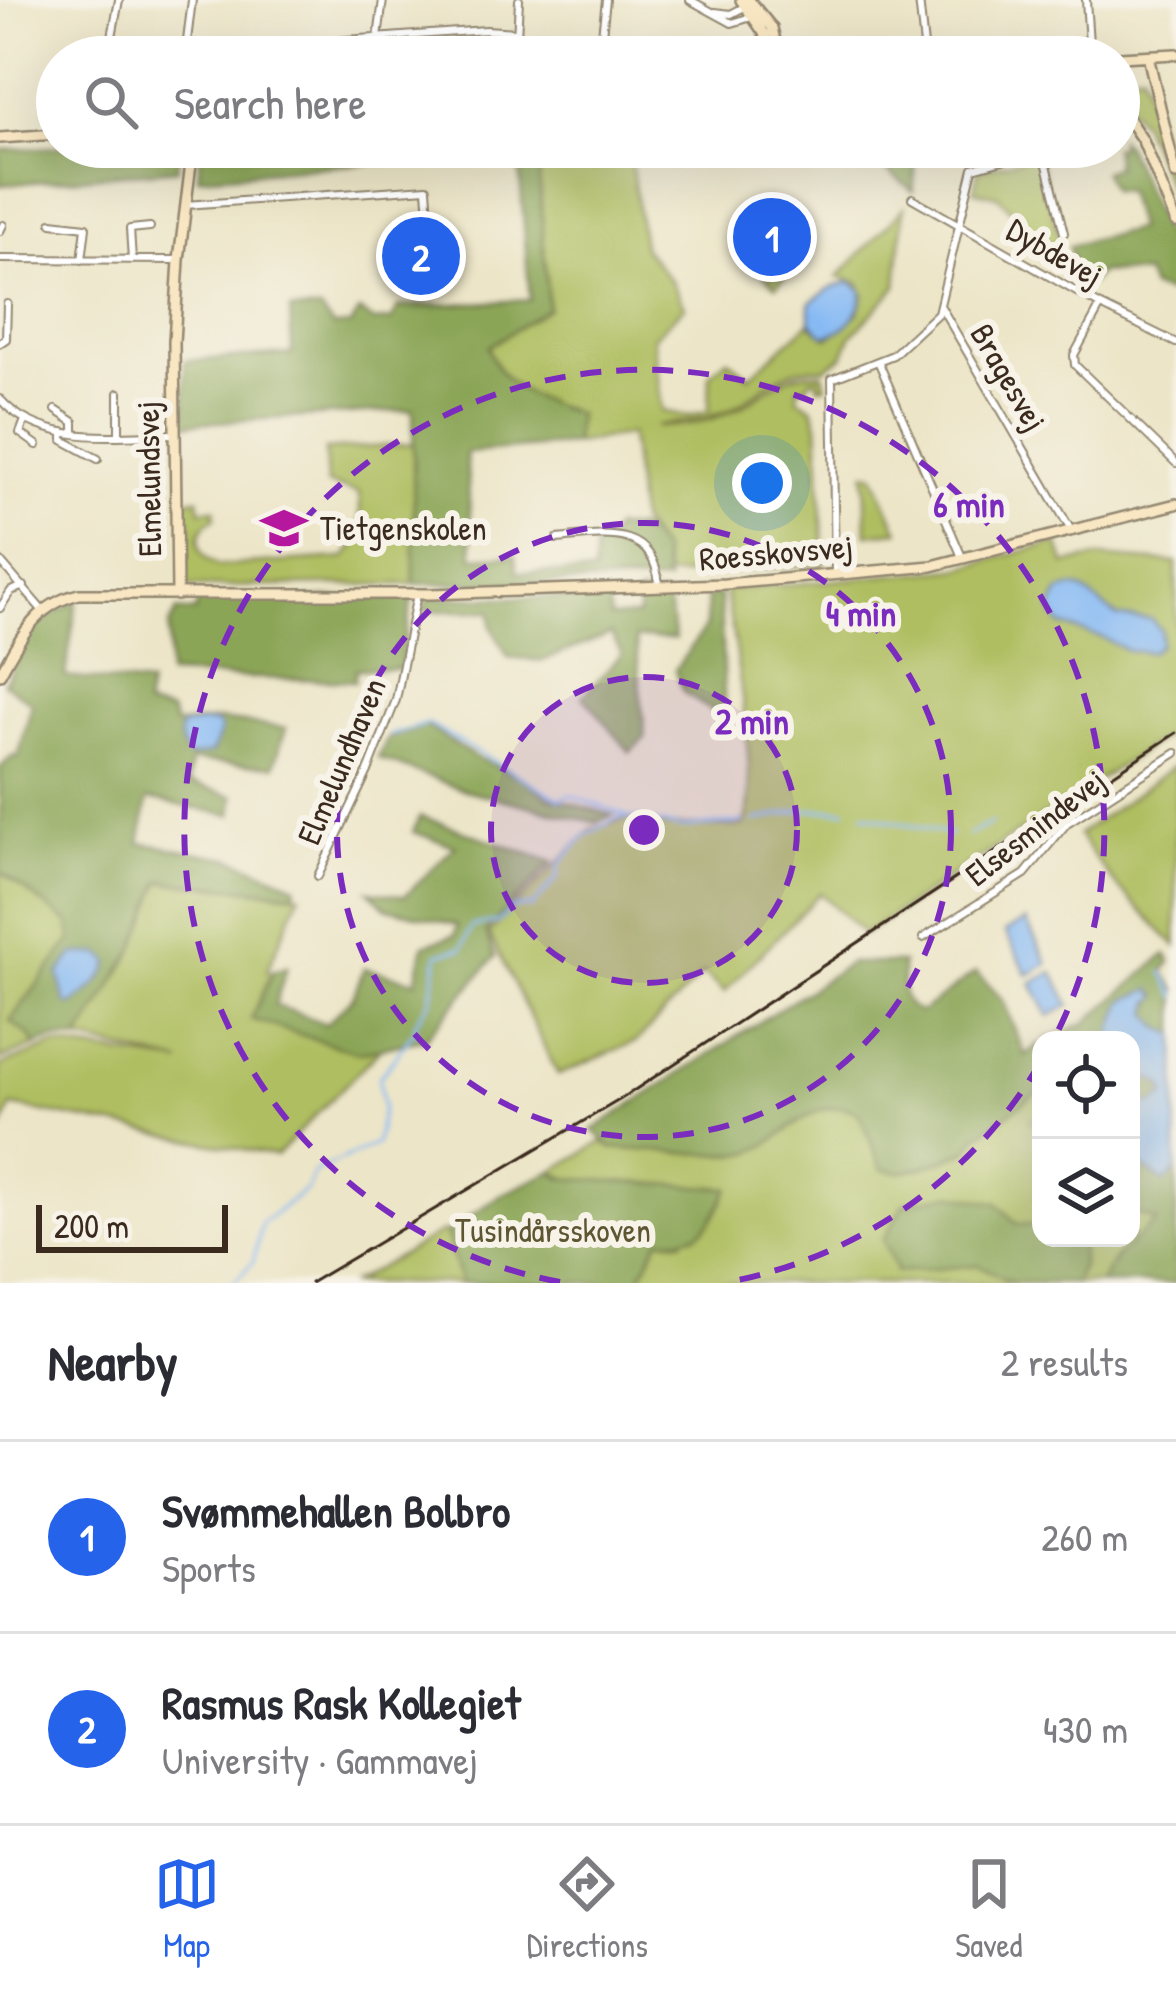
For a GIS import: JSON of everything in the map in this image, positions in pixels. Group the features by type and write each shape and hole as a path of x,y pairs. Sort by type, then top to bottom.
{"street":[{"path":"112,36 118,0"},
{"path":"187,36 192,0"},
{"path":"378,36 383,0"},
{"path":"516,36 519,0"},
{"path":"602,36 606,0"},
{"path":"690,0 732,23 749,7"},
{"path":"919,0 924,36"},
{"path":"1086,0 1088,36"},
{"path":"712,11 731,14 749,7"},
{"path":"749,7 765,36"},
{"path":"749,7 772,28 774,36"},
{"path":"405,36 516,32"},
{"path":"1140,56 1176,54"},
{"path":"1148,56 1176,175"},
{"path":"0,138 36,135"},
{"path":"1140,137 1176,222"},
{"path":"1140,144 1148,155"},
{"name":"Elmelundsvej","path":"42,610 79,594 177,595 179,260 190,168"},
{"path":"836,574 833,376 879,363 921,332 941,307 975,168"},
{"path":"1048,168 1064,233"},
{"path":"185,205 427,188 434,289"},
{"name":"Dybdevej","path":"912,199 1176,343"},
{"path":"52,223 86,227 82,260"},
{"path":"132,260 130,229 150,227"},
{"path":"0,259 179,260"},
{"path":"0,343 6,339 7,304"},
{"path":"1101,306 1074,355 1075,365 1176,464"},
{"name":"Bragesvej","path":"941,307 1072,532"},
{"path":"879,363 964,561"},
{"path":"119,393 119,434"},
{"path":"0,399 25,420 63,432 175,434"},
{"path":"56,410 74,422 74,434"},
{"path":"25,420 20,433 37,445"},
{"path":"63,432 63,440 98,459"},
{"path":"153,434 154,491"},
{"name":"Roesskovsvej","path":"177,595 659,589 836,574 964,561 1176,504"},
{"name":"Roesskovsvej","path":"557,538 610,535 636,542 654,556 659,589"},
{"path":"0,561 42,610 0,674"},
{"path":"0,608 11,591 23,586"},
{"name":"Elmelundhaven","path":"318,876 396,700 417,594"},
{"name":"Elsesmindevej","path":"923,938 1025,874 1067,823 1176,753"}],"green space":[{"path":"1140,72 1175,197 1173,198 1140,122"},
{"path":"36,148 36,168 177,168 0,185 0,150"},
{"path":"199,168 309,168 198,177"},
{"path":"519,168 538,168 548,308 488,347 512,383 577,414 574,444 466,453 473,557 515,555 517,572 593,574 595,543 607,542 614,528 642,529 660,550 667,582 414,584 413,410 185,424 185,361 292,354 290,310 320,310 333,326 351,325 360,311 374,322 392,320 398,307 530,300"},
{"path":"538,168 632,168 643,247 685,306 653,337 662,411 687,416 709,411 710,374 728,359 750,376 809,323 828,338 858,314 864,294 859,283 838,277 904,208 897,286 851,336 843,356 824,369 786,374 721,413 656,426 708,420 789,377 823,374 826,386 811,379 806,387 798,388 798,398 813,408 818,424 824,564 667,577 661,550 639,521 630,434 574,444 576,414 523,391 494,362 488,347 548,308"},
{"path":"884,168 916,168 913,191"},
{"path":"983,168 1042,168 1060,242 1045,245 998,196 974,190"},
{"path":"1136,168 1176,261 1176,295 1151,288 1145,274 1101,272 1090,283 1074,273 1069,246 1137,229 1126,191 1111,190 1103,171"},
{"path":"792,247 804,258 776,286 764,274"},
{"path":"428,258 423,283 402,284 400,260"},
{"path":"416,444 414,584 186,584 184,500 198,498 201,510 215,509 215,518 203,530 199,543 205,556 218,566 345,558 362,536 359,493 327,484 325,450"},
{"path":"865,473 873,473 899,531 867,534"},
{"path":"1058,542 1065,564 1100,557 1176,563 1176,729 864,934 820,893 724,992 703,973 637,1041 558,1075 489,933 591,829 629,818 663,826 744,826 748,749 725,590 957,569"},
{"path":"639,594 666,596 675,639 636,638 645,738 630,752 583,696 622,654 611,634 542,661 508,657 492,627 491,611 424,611 426,598 608,597 610,618 638,616"},
{"path":"720,594 725,720 683,692 675,670 706,626 707,596"},
{"path":"199,598 412,598 400,669 356,669 355,681 168,675 169,626 177,611 195,612"},
{"path":"77,600 65,677 149,685 145,707 170,712 175,725 219,720 286,728 274,766 191,761 188,783 234,796 232,815 148,799 140,843 234,859 296,885 295,893 161,881 136,946 79,1040 53,1039 35,1046 10,1021 72,939 69,923 0,871 0,768 13,756 18,758 32,703 4,683 35,625"},
{"path":"425,725 549,797 613,815 597,822 580,819 461,789 378,758 388,738"},
{"path":"1176,765 1176,946 1114,883 1078,835"},
{"path":"420,816 553,862 486,931 495,957 426,1038 359,1053 251,1019 273,971 287,967 275,1005 326,1024 353,997 364,968 416,981 424,945 455,935 457,925 387,908 369,891 405,896 455,846 413,832"},
{"path":"0,871 69,923 73,940 11,1021 32,1037 35,1046 0,1060"},
{"path":"161,882 300,894 252,1019 359,1052 381,1048 276,1156 12,1106 0,1134 0,1066 55,1045 182,1063 79,1040 136,946"},
{"path":"1166,954 1171,962 1164,971 1176,990 1176,1034 1160,1028 1149,1013 1158,994 1124,1001 1112,1031 1066,1031 1086,1023"},
{"name":"Tusindårsskoven","path":"850,963 902,963 905,1000 921,1012 976,972 1003,1000 1025,1055 1032,1050 1032,1096 977,1136 968,1150 922,1168 882,1169 859,1113 844,1108 816,1112 766,1145 742,1154 612,1148 593,1130"},
{"path":"1140,1072 1163,1084 1166,1094 1153,1105 1140,1101"},
{"path":"1032,1096 1032,1225 1017,1224 997,1203 897,1272 978,1265 1014,1283 637,1283 660,1239 684,1241 553,1171 602,1142 612,1148 752,1152 829,1108 859,1113 882,1169 922,1168 968,1150 977,1136"},
{"path":"1140,1165 1164,1181 1176,1170 1176,1283 1100,1283 1127,1247 1140,1247 1140,1235 1156,1221 1140,1215"},
{"name":"Tusindårsskoven","path":"553,1171 560,1178 729,1188 717,1212 697,1234 660,1239 637,1283 461,1283 446,1233 501,1195"},
{"path":"951,1194 997,1203 1017,1224 1032,1225 1032,1247 1081,1247 1082,1266 1074,1283 1014,1283 978,1265 897,1272 883,1240 905,1203"},
{"path":"1140,1214 1157,1221 1140,1236"},
{"path":"442,1232 461,1283 352,1283"},
{"path":"1081,1247 1127,1247 1100,1283 1074,1283 1082,1266"}],"water":[{"path":"851,282 862,290 856,313 846,326 824,335 810,321 810,303 830,288"},
{"path":"1081,589 1118,617 1151,619 1161,631 1160,645 1151,652 1128,651 1060,625 1051,609 1060,592"},
{"path":"216,723 221,729 212,753 190,757 181,743 181,726"},
{"path":"1026,921 1048,964 1028,975 1005,932"},
{"path":"74,954 102,954 110,962 99,982 72,1005 66,1003 59,974"},
{"path":"1053,972 1070,1005 1049,1016 1032,983"},
{"path":"1152,989 1158,998 1152,1001 1149,1013 1160,1028 1176,1034 1176,1170 1165,1182 1140,1165 1140,1101 1153,1105 1166,1094 1163,1085 1140,1073 1140,1031 1112,1031 1124,1001"}],"waterway":[{"path":"390,735 428,724 560,799 570,795 625,815"},
{"path":"755,821 803,810 846,810"},
{"path":"863,814 951,835"},
{"path":"233,1283 253,1262 262,1223 307,1189 314,1172 376,1144 383,1107 379,1078 416,1029 415,1023 431,1000 438,954 462,948 472,926 498,922 512,908 532,907 584,836 618,818 681,828 743,822"},
{"path":"968,835 992,823"},
{"path":"1163,972 1176,996"}],"railway":[{"path":"310,1283 621,1099 1176,733"}],"place":[{"name":"Svømmehallen Bolbro","path":"772,237"},
{"name":"Rasmus Rask Kollegiet","path":"421,256"},
{"name":"Tietgenskolen","path":"284,528"}]}
